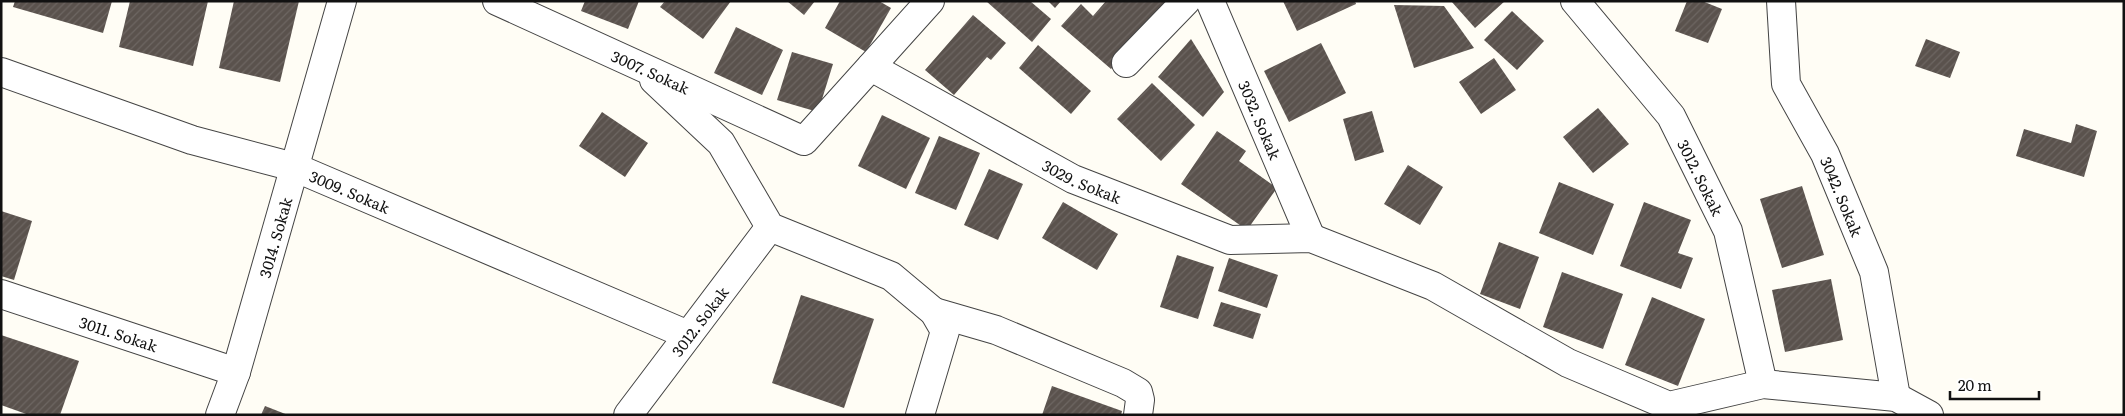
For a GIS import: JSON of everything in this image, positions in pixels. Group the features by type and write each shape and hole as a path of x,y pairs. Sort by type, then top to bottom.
{"street":[{"name":"3014. Sokak","path":"220,415 236,372 342,1"},
{"name":"3007. Sokak","path":"497,1 804,141 871,66"},
{"path":"1126,63 1186,1"},
{"name":"3032. Sokak","path":"1210,1 1311,238"},
{"name":"3012. Sokak","path":"1575,1 1672,116 1728,231 1762,384"},
{"name":"3042. Sokak","path":"1781,1 1786,84 1825,154 1874,272 1896,397"},
{"path":"871,66 928,2"},
{"path":"634,62 721,143 770,227 891,276 934,312 945,331 920,415"},
{"name":"3029. Sokak","path":"871,66 1064,175 1091,186 1230,240 1311,238"},
{"name":"3009. Sokak","path":"1,72 192,140 294,168 688,335"},
{"name":"3012. Sokak","path":"628,415 770,227"},
{"path":"1311,238 1433,286 1568,363 1669,406 1762,384 1896,397 1929,415"},
{"name":"3011. Sokak","path":"1,294 236,372"},
{"path":"934,312 996,330 1123,383 1138,392 1138,412"}],"building":[{"path":"15,1 112,1 103,33 13,7"},
{"path":"130,1 208,1 193,66 119,47"},
{"path":"234,1 299,1 280,82 219,68"},
{"path":"585,1 639,1 628,29 581,11"},
{"path":"665,1 731,1 703,39 660,7"},
{"path":"787,1 815,1 804,15"},
{"path":"840,1 879,1 891,8 866,52 825,28"},
{"path":"986,1 1030,1 1051,19 1032,42"},
{"path":"1048,1 1061,1 1055,8"},
{"path":"1106,1 1175,1 1153,21 1111,69 1061,26 1081,4 1093,16"},
{"path":"1283,1 1355,1 1356,4 1297,31"},
{"path":"1451,1 1505,1 1475,28"},
{"path":"1687,1 1702,1 1722,9 1708,43 1675,31"},
{"path":"1394,5 1444,6 1474,48 1414,68"},
{"path":"1512,11 1544,41 1517,70 1484,40"},
{"path":"973,15 1006,43 991,60 987,57 954,95 925,70"},
{"path":"736,27 783,50 762,95 714,73"},
{"path":"1191,39 1224,92 1203,117 1158,77"},
{"path":"1926,39 1960,52 1950,78 1915,66"},
{"path":"1321,43 1346,93 1289,122 1264,71"},
{"path":"1038,45 1091,91 1071,114 1019,68"},
{"path":"792,52 833,64 818,112 777,100"},
{"path":"1494,58 1516,90 1481,114 1459,82"},
{"path":"1152,83 1195,125 1161,161 1117,119"},
{"path":"1598,108 1629,144 1593,173 1563,137"},
{"path":"1372,111 1384,152 1355,161 1343,119"},
{"path":"602,112 648,143 625,177 579,146"},
{"path":"882,115 930,138 906,189 858,166"},
{"path":"2076,124 2097,131 2084,177 2016,156 2024,129 2071,143"},
{"path":"1217,131 1246,151 1239,161 1277,188 1247,230 1181,184"},
{"path":"939,136 980,153 956,210 915,193"},
{"path":"1408,165 1443,187 1420,225 1384,204"},
{"path":"989,169 1023,184 998,240 964,225"},
{"path":"1559,182 1614,204 1593,255 1539,233"},
{"path":"1802,186 1824,255 1782,268 1760,199"},
{"path":"1063,202 1118,234 1097,270 1042,238"},
{"path":"1644,202 1691,220 1678,253 1693,258 1681,289 1620,266"},
{"path":"1,211 32,221 14,280 1,276"},
{"path":"1499,242 1539,257 1520,309 1480,294"},
{"path":"1177,255 1214,267 1198,319 1160,307"},
{"path":"1229,258 1278,275 1267,308 1218,291"},
{"path":"1562,272 1623,294 1603,349 1543,327"},
{"path":"1831,279 1843,340 1785,352 1772,290"},
{"path":"801,295 874,319 844,408 772,383"},
{"path":"1652,297 1705,319 1678,386 1625,365"},
{"path":"1221,302 1261,314 1253,339 1213,326"},
{"path":"1,335 79,361 60,415 29,415 1,405"},
{"path":"1052,386 1122,411 1121,415 1042,415"},
{"path":"265,406 288,415 261,415"}]}
